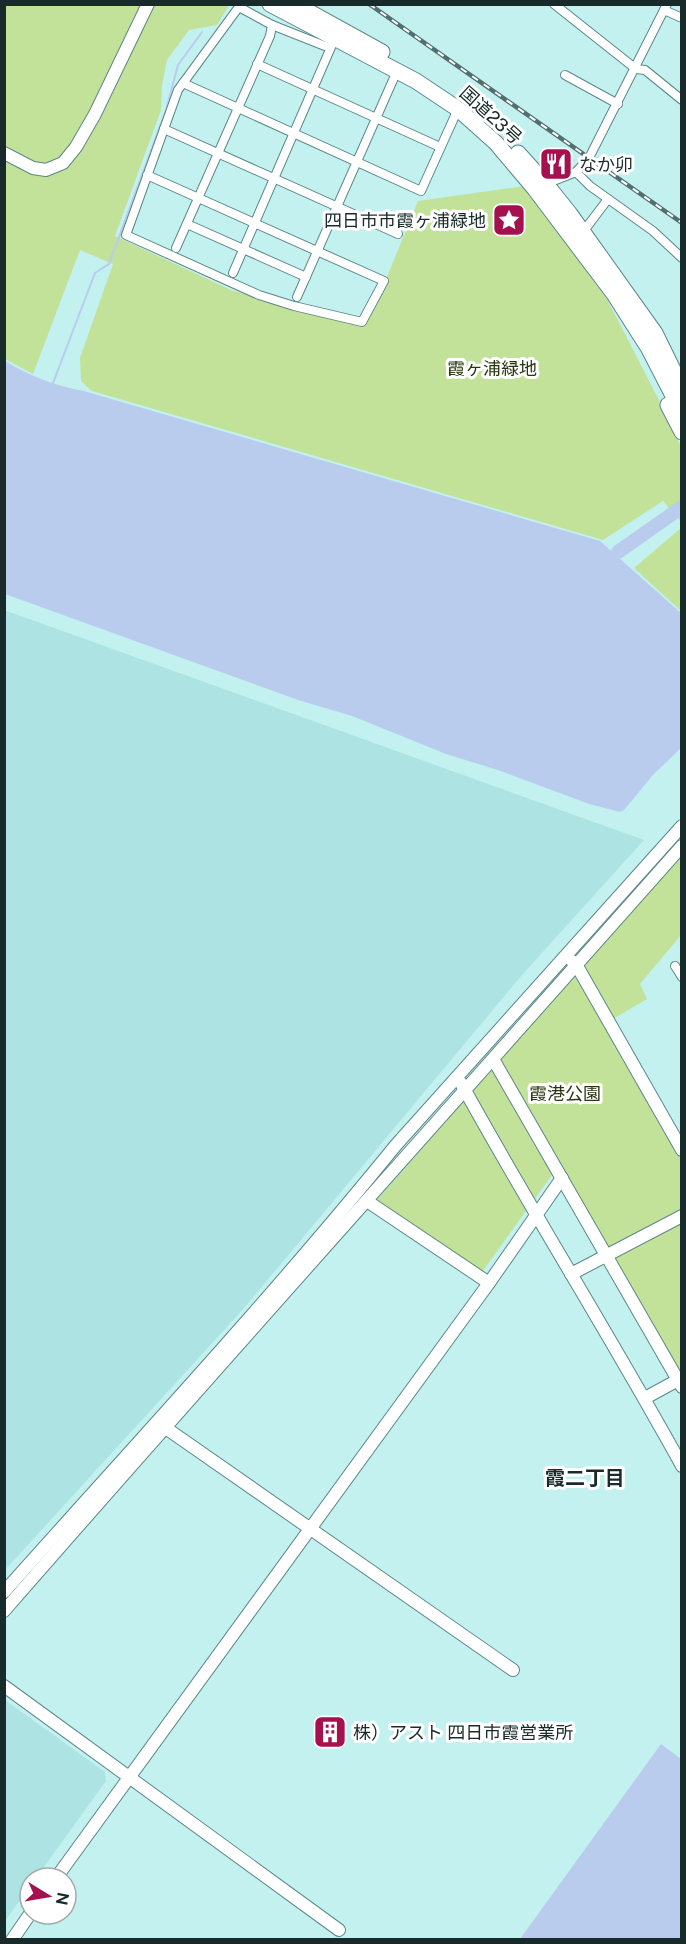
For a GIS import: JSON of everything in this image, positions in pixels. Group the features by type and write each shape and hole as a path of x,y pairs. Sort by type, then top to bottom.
{"highway":[{"name":"国道23号","path":"270,4 332,43 397,71 458,109 496,143 583,232 655,333 681,388"},
{"name":"国道23号","path":"295,4 421,74 463,102 502,136 540,186 614,294 649,349 681,413"},
{"path":"614,294 637,336 681,432"},
{"path":"655,333 681,368"}],"street":[{"path":"4,153 33,168 46,170 63,163 76,147 95,114 148,4"},
{"path":"554,4 636,69 645,70 681,100"},
{"path":"147,175 199,198 254,223 317,252 384,281 362,322 259,295 126,235 147,175 178,90 240,6 272,25 332,43 292,134 273,178 254,223 243,249 232,273"},
{"path":"540,186 576,172 591,154 666,7 681,18"},
{"path":"176,248 270,36 272,25"},
{"path":"257,64 440,147"},
{"path":"297,297 397,71"},
{"path":"565,75 618,104"},
{"path":"183,83 421,191 458,109"},
{"path":"164,129 398,234"},
{"path":"576,172 608,199 653,231 681,258"},
{"path":"583,232 608,199"},
{"path":"187,224 306,277"},
{"path":"4,1611 458,1077 681,826"},
{"path":"4,1592 367,1201 681,846"},
{"path":"567,956 577,966 681,1150"},
{"path":"675,966 681,977"},
{"path":"458,1077 492,1059"},
{"path":"492,1059 680,1384 645,1398"},
{"path":"458,1077 536,1215 645,1398 681,1466"},
{"path":"65,1866 489,1283 562,1178"},
{"path":"367,1201 489,1283"},
{"path":"571,1274 681,1216"},
{"path":"161,1425 513,1670"},
{"path":"4,1686 339,1930"},
{"path":"12,1940 22,1926"}],"shaded area":[{"path":"5,361 33,376 53,383 600,541 681,613 681,748 620,812 589,804 498,770 446,754 352,716 298,700 5,594"},
{"path":"4,610 644,840 522,975 245,1307 5,1570"},
{"path":"5,1700 105,1772 106,1781 45,1866 18,1866 18,1903 5,1921"},
{"path":"661,1744 681,1759 681,1939 520,1939"}],"green space":[{"name":"霞ヶ浦緑地","path":"4,5 229,5 217,25 189,30 167,60 162,85 161,110 115,236 231,290 356,324 382,289 418,201 525,186 606,297 663,408 681,447 681,522 663,501 603,540 92,391 81,381 80,358 113,264 80,250 33,374 5,359"},
{"path":"681,528 681,611 634,568"},
{"name":"霞港公園","path":"681,856 681,935 640,984 647,999 606,1023 681,1159 681,1373 560,1164 482,1272 377,1200"}],"waterway":[{"path":"53,383 95,273 109,264 166,110 178,65 202,32"},
{"path":"618,552 682,507"}],"railway":[{"path":"369,4 682,223"}],"place":[{"name":"なか卯","path":"556,164"},
{"name":"四日市市霞ヶ浦緑地","path":"509,220"},
{"name":"株）アスト 四日市霞営業所","path":"330,1732"}],"district":[{"name":"霞二丁目","path":"585,1478"}]}
